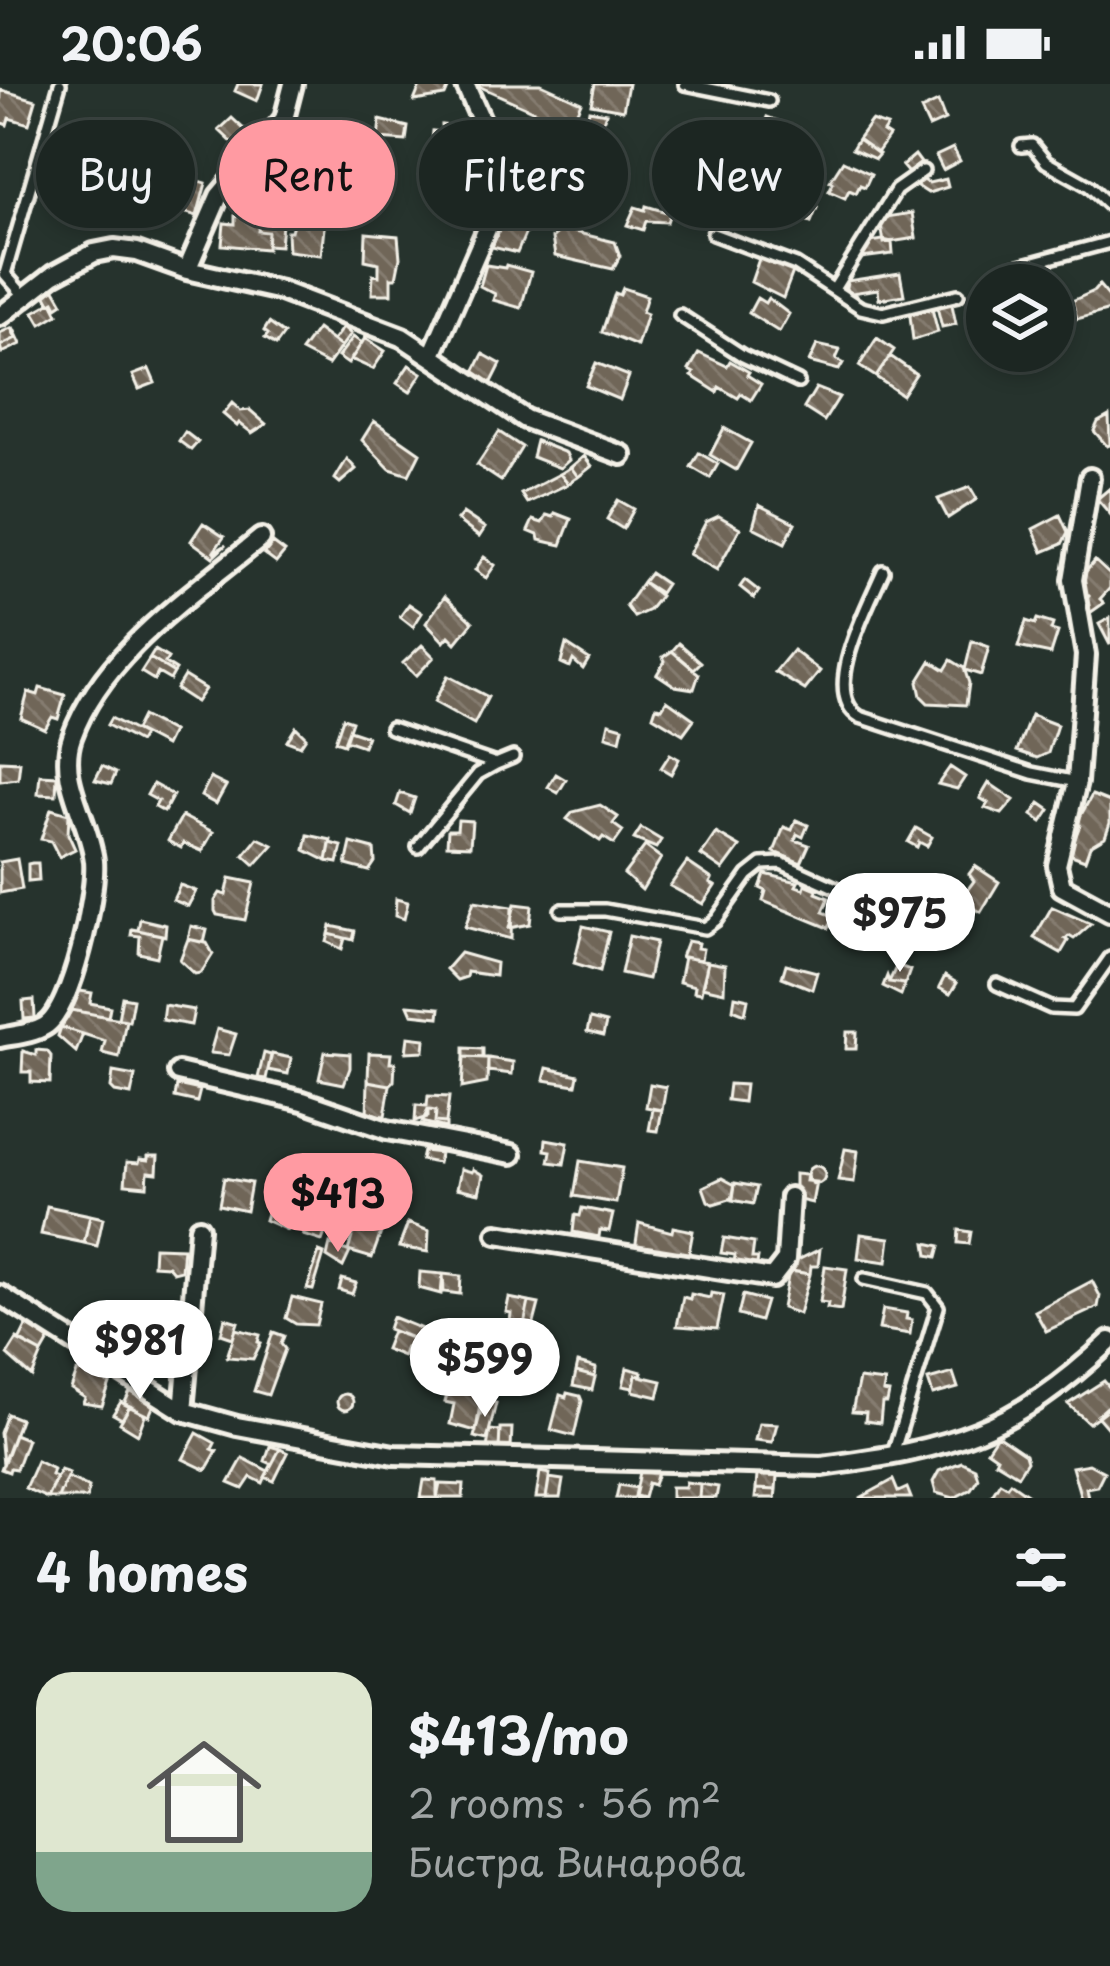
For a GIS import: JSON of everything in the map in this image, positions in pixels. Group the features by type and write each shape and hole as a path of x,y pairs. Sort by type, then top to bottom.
{"street":[{"path":"187,270 219,196 284,119 293,84"},
{"path":"432,355 504,190 506,174 465,84"},
{"path":"0,316 94,253 137,252 187,270 281,291 402,337 525,419 622,455"},
{"path":"1090,478 1073,580 1086,655 1077,782 1058,865 1062,887 1110,913"},
{"path":"0,1038 34,1030 55,1017 93,905 94,862 82,812 65,771 70,741 84,709 119,661 261,538"},
{"path":"178,1072 303,1101 387,1130 512,1154"},
{"path":"497,1234 772,1278 786,1261 790,1197"},
{"path":"183,1411 200,1228"},
{"path":"0,1295 183,1411 237,1426 394,1455 822,1466 892,1457 939,1448 1036,1403 1110,1341"}],"lane":[{"path":"25,297 2,274 60,84"},
{"path":"685,84 769,100"},
{"path":"1021,146 1032,145 1046,162 1089,185 1110,206"},
{"path":"834,289 896,190 923,171"},
{"path":"713,234 796,265 861,308 883,314 958,295"},
{"path":"1028,264 1110,242"},
{"path":"680,315 743,356 798,382"},
{"path":"883,571 848,653 843,698 852,713 1032,773 1077,782"},
{"path":"391,728 496,764"},
{"path":"418,847 478,773 513,757"},
{"path":"561,910 605,910 705,928 716,920 748,874 762,864 781,863 878,907"},
{"path":"997,984 1052,1008 1074,1009 1110,958"},
{"path":"863,1279 927,1293 938,1307 892,1457"}],"building":[{"path":"238,84 263,84 257,101 235,91"},
{"path":"421,84 450,84 445,96 414,101"},
{"path":"474,84 541,84 581,102 573,120 554,120"},
{"path":"595,84 628,84 623,110 591,104"},
{"path":"1,90 36,100 29,124 9,118 7,125 0,122"},
{"path":"938,102 945,120 929,127 921,110"},
{"path":"589,110 606,113 604,120 587,120"},
{"path":"871,121 887,126 883,132 889,136 877,153 858,139"},
{"path":"395,124 408,127 406,141 395,140"},
{"path":"858,139 879,154 875,159 852,149"},
{"path":"953,148 960,161 943,170 936,156"},
{"path":"915,155 921,163 908,173 902,166"},
{"path":"843,161 871,174 865,187 860,185 856,193 849,190 845,198 829,191"},
{"path":"917,177 929,183 946,179 948,187 928,193 911,182"},
{"path":"195,180 206,183 195,215"},
{"path":"635,207 652,208 652,221 646,221 643,230 628,225"},
{"path":"912,213 916,238 884,243 880,218"},
{"path":"224,228 268,232 267,249 222,245"},
{"path":"282,228 280,246 267,245 268,232 258,231"},
{"path":"324,228 321,255 288,251 287,231"},
{"path":"500,228 528,228 517,253 492,247"},
{"path":"562,229 615,242 620,256 613,269 555,256 552,238"},
{"path":"366,233 398,236 400,258 396,278 391,278 391,294 372,294 379,263 365,260"},
{"path":"892,242 893,254 861,258 864,243"},
{"path":"760,256 794,269 783,298 751,282"},
{"path":"486,265 531,272 521,308 493,300 495,294 480,286"},
{"path":"900,273 904,295 879,299 878,289 845,294 847,281"},
{"path":"52,284 63,303 57,307 43,290"},
{"path":"1099,285 1110,298 1110,310 1077,319 1074,300"},
{"path":"623,288 647,296 637,346 602,332 615,293 620,295"},
{"path":"757,298 765,303 768,298 789,314 779,332 749,313"},
{"path":"951,300 956,324 942,327 936,303"},
{"path":"52,302 58,314 41,324 34,312"},
{"path":"931,305 938,332 913,340 909,308"},
{"path":"269,323 284,334 276,345 265,338"},
{"path":"13,327 21,344 2,353 0,346 16,338"},
{"path":"343,327 351,334 341,347 333,341"},
{"path":"11,328 16,338 0,346 0,333"},
{"path":"317,329 341,347 328,365 301,351"},
{"path":"353,337 362,343 348,364 338,357"},
{"path":"365,338 385,351 373,369 351,359"},
{"path":"877,338 894,350 876,377 859,366"},
{"path":"817,345 840,350 836,359 843,363 839,370 809,362"},
{"path":"699,353 749,372 761,384 751,400 719,387 717,392 692,376 689,370"},
{"path":"483,354 501,364 488,390 470,380"},
{"path":"890,356 916,374 902,395 876,377"},
{"path":"596,363 629,376 620,400 586,386"},
{"path":"409,365 422,373 410,392 397,383"},
{"path":"149,369 155,383 139,389 133,375"},
{"path":"816,388 839,397 824,421 804,408"},
{"path":"232,403 266,424 252,433 237,426 223,414"},
{"path":"1109,416 1110,445 1107,446 1094,431"},
{"path":"374,421 420,453 409,475 390,469 362,440"},
{"path":"724,428 751,443 736,470 710,455"},
{"path":"185,432 198,442 191,450 179,441"},
{"path":"499,432 522,447 501,481 477,465"},
{"path":"536,441 566,453 569,460 560,468 532,457"},
{"path":"699,453 718,464 710,478 691,467"},
{"path":"584,456 592,466 578,477 571,467"},
{"path":"347,459 356,469 340,483 335,479"},
{"path":"571,467 578,477 568,484 560,474"},
{"path":"560,474 568,484 527,503 521,494"},
{"path":"970,487 977,499 948,518 938,499"},
{"path":"1110,488 1110,514 1097,499"},
{"path":"618,500 634,509 623,529 607,519"},
{"path":"759,505 795,523 785,543 753,527"},
{"path":"463,513 485,528 479,537 457,520"},
{"path":"555,513 571,519 561,545 539,540 528,531 533,520 542,523"},
{"path":"1060,515 1068,532 1062,544 1043,552 1033,529"},
{"path":"719,516 740,528 717,570 689,554 706,522"},
{"path":"203,523 224,537 213,553 226,545 213,557 191,541"},
{"path":"273,543 285,552 276,563 264,554"},
{"path":"484,557 495,565 486,578 475,570"},
{"path":"1095,561 1110,575 1110,588 1100,599 1104,603 1084,617 1078,607 1089,596 1076,583"},
{"path":"650,573 666,584 660,593 643,582"},
{"path":"745,580 759,591 754,598 740,587"},
{"path":"643,582 660,596 649,610 634,617 626,606"},
{"path":"445,596 473,622 456,643 449,636 444,642 426,623"},
{"path":"409,604 422,613 413,627 400,617"},
{"path":"1110,618 1110,645 1099,624"},
{"path":"1037,619 1053,624 1051,630 1058,632 1051,654 1018,647 1026,621 1035,624"},
{"path":"972,641 989,647 981,675 965,670"},
{"path":"679,643 701,662 694,669 672,651"},
{"path":"566,644 589,659 583,669 573,660 570,667 561,663"},
{"path":"422,645 434,657 416,676 403,663"},
{"path":"155,650 168,658 165,663 174,673 150,658"},
{"path":"793,650 820,671 805,690 775,672"},
{"path":"672,651 699,674 694,689 675,686 657,674 663,657"},
{"path":"150,658 174,673 170,680 158,673 154,680 141,672"},
{"path":"951,660 964,668 969,683 966,705 928,703 918,682 931,661 945,670"},
{"path":"184,676 205,689 196,702 176,689"},
{"path":"448,676 488,697 474,724 434,702"},
{"path":"40,688 65,695 58,719 52,717 45,729 21,718 28,692 38,695"},
{"path":"667,700 694,719 683,734 653,716 656,707 662,708"},
{"path":"1031,715 1057,725 1048,753 1037,758 1017,751"},
{"path":"142,716 172,732 165,746 135,730"},
{"path":"111,718 143,735 139,742 107,725"},
{"path":"343,718 352,721 344,744 335,741"},
{"path":"609,723 623,727 620,740 606,736"},
{"path":"296,727 306,737 300,746 287,741"},
{"path":"349,730 367,736 363,746 345,740"},
{"path":"670,754 679,759 671,774 661,768"},
{"path":"0,761 20,762 18,779 0,781"},
{"path":"102,766 116,773 111,784 95,780"},
{"path":"950,767 965,777 957,789 938,784"},
{"path":"556,774 566,780 558,793 548,787"},
{"path":"40,775 57,776 56,795 38,794"},
{"path":"210,778 226,786 216,804 201,796"},
{"path":"989,783 1014,800 1002,814 985,808 988,803 980,798"},
{"path":"153,784 173,795 164,812 147,795"},
{"path":"400,793 415,798 410,813 396,805"},
{"path":"1092,795 1110,802 1110,823 1105,837 1090,846 1085,860 1069,854 1080,825 1076,824"},
{"path":"1040,803 1050,810 1042,822 1032,815"},
{"path":"600,805 618,817 613,824 623,831 614,844 603,837 600,841 567,819 573,812"},
{"path":"51,809 69,814 68,834 75,849 59,857 51,841 41,839"},
{"path":"182,816 213,832 202,851 168,841"},
{"path":"458,820 472,821 470,846 447,845 448,830 457,830"},
{"path":"796,820 808,825 803,837 797,834 795,840 809,845 801,863 774,852 784,827 792,830"},
{"path":"641,828 661,840 656,848 634,839"},
{"path":"916,828 932,837 927,846 908,842"},
{"path":"716,833 740,847 723,870 701,855"},
{"path":"308,835 331,840 327,861 305,850"},
{"path":"258,838 273,845 255,865 244,855"},
{"path":"330,843 342,846 338,863 327,861"},
{"path":"351,843 374,849 375,862 369,871 346,865"},
{"path":"645,846 661,858 642,890 624,874"},
{"path":"17,859 22,889 0,893 0,862"},
{"path":"687,862 715,886 703,904 670,886"},
{"path":"38,863 39,880 28,881 28,864"},
{"path":"975,866 999,882 981,912 960,900 960,890 974,881 969,874"},
{"path":"765,874 798,882 796,886 804,889 805,884 829,898 823,912 834,916 829,928 763,901 766,891 760,888"},
{"path":"230,878 254,883 245,920 215,911 215,901 220,893 226,895"},
{"path":"180,885 196,891 188,906 173,900"},
{"path":"396,899 408,902 404,919 395,916"},
{"path":"474,901 512,907 511,939 465,927"},
{"path":"515,904 532,906 530,924 509,928"},
{"path":"1052,907 1091,924 1074,939 1065,939 1061,953 1034,938"},
{"path":"948,910 964,917 958,932 942,925"},
{"path":"140,919 166,925 165,936 138,930"},
{"path":"841,924 877,938 873,948 837,935"},
{"path":"191,926 207,930 204,943 188,939"},
{"path":"331,926 355,931 353,940 329,934"},
{"path":"583,926 609,932 600,971 574,963"},
{"path":"132,929 162,935 157,957 139,953 140,936 131,935"},
{"path":"329,934 345,938 342,949 327,942"},
{"path":"629,936 656,942 648,979 621,973"},
{"path":"188,939 207,943 213,954 201,973 195,974 180,960"},
{"path":"687,941 703,949 701,960 681,957"},
{"path":"460,953 496,963 495,976 467,972 457,980 446,969"},
{"path":"684,957 708,962 701,993 679,982"},
{"path":"708,962 725,965 724,992 702,987"},
{"path":"786,964 817,972 812,989 782,977"},
{"path":"897,965 910,970 905,984 889,982"},
{"path":"887,976 889,982 905,984 901,995 883,986"},
{"path":"945,976 957,983 950,994 939,988"},
{"path":"80,991 92,993 90,1003 110,1007 108,1017 72,1010"},
{"path":"735,996 748,999 745,1014 733,1009"},
{"path":"122,997 133,999 129,1021 118,1019"},
{"path":"34,1000 35,1018 24,1019 23,1001"},
{"path":"164,1005 194,1010 191,1025 162,1020"},
{"path":"408,1005 440,1008 439,1017 412,1014"},
{"path":"65,1009 126,1020 119,1057 102,1053 105,1041 61,1027"},
{"path":"590,1019 606,1023 603,1036 587,1032"},
{"path":"61,1027 83,1034 76,1052 58,1036"},
{"path":"217,1029 236,1034 229,1055 210,1053"},
{"path":"847,1032 857,1032 856,1049 846,1049"},
{"path":"408,1037 425,1039 424,1051 406,1052"},
{"path":"464,1048 483,1049 483,1058 464,1057"},
{"path":"36,1050 51,1056 50,1083 31,1082 31,1072 22,1072 23,1051 36,1055"},
{"path":"325,1052 350,1054 344,1084 319,1079"},
{"path":"264,1053 271,1055 266,1079 258,1078"},
{"path":"369,1053 391,1054 390,1063 395,1063 390,1085 368,1081"},
{"path":"272,1054 291,1058 288,1074 268,1070"},
{"path":"464,1057 488,1058 487,1083 462,1088"},
{"path":"488,1058 513,1062 512,1074 488,1071"},
{"path":"547,1068 578,1075 576,1085 544,1080"},
{"path":"113,1072 135,1076 131,1095 111,1088"},
{"path":"368,1081 390,1085 385,1116 367,1115"},
{"path":"650,1084 666,1087 662,1110 646,1107"},
{"path":"729,1084 745,1085 743,1102 727,1100"},
{"path":"177,1085 200,1090 197,1102 175,1097"},
{"path":"428,1096 449,1097 446,1123 435,1122 436,1111 428,1110 428,1117 415,1121 416,1105 427,1106"},
{"path":"653,1109 662,1110 658,1131 649,1130"},
{"path":"428,1110 436,1111 435,1122 446,1123 446,1128 422,1122"},
{"path":"546,1139 568,1143 564,1164 549,1162"},
{"path":"845,1149 858,1151 854,1182 838,1180"},
{"path":"423,1151 440,1153 438,1163 421,1160"},
{"path":"158,1156 157,1173 148,1172 147,1186 125,1184 127,1162 139,1163"},
{"path":"580,1161 622,1168 616,1203 574,1196"},
{"path":"816,1166 825,1175 816,1184 807,1175"},
{"path":"461,1169 483,1175 479,1193 457,1188"},
{"path":"795,1174 816,1182 812,1203 795,1199"},
{"path":"224,1178 251,1183 246,1211 219,1205"},
{"path":"722,1178 735,1185 733,1198 713,1204 703,1187"},
{"path":"735,1183 757,1187 753,1204 732,1200"},
{"path":"284,1192 297,1196 287,1230 265,1220 272,1196 282,1198"},
{"path":"47,1206 90,1215 84,1243 41,1234"},
{"path":"582,1208 613,1214 609,1231 600,1230 599,1237 573,1232 575,1215 580,1216"},
{"path":"90,1215 103,1218 97,1246 84,1243"},
{"path":"303,1217 328,1225 322,1241 303,1235 307,1225 301,1223"},
{"path":"357,1217 368,1220 364,1233 354,1230"},
{"path":"368,1220 383,1227 372,1258 348,1251 354,1230 364,1233"},
{"path":"408,1223 429,1231 428,1252 399,1247"},
{"path":"639,1223 672,1232 673,1227 693,1231 688,1258 635,1249"},
{"path":"959,1230 971,1232 969,1244 958,1243"},
{"path":"861,1234 890,1238 887,1262 858,1258"},
{"path":"724,1238 754,1243 755,1275 734,1264 735,1255 721,1253"},
{"path":"926,1243 940,1246 937,1257 928,1255"},
{"path":"330,1244 350,1252 343,1267 327,1257"},
{"path":"154,1247 183,1248 181,1270 153,1265"},
{"path":"820,1249 818,1266 811,1266 810,1274 792,1271 794,1262"},
{"path":"319,1252 324,1254 313,1290 307,1289"},
{"path":"825,1266 847,1269 841,1310 820,1302"},
{"path":"789,1271 810,1274 799,1314 782,1308"},
{"path":"420,1272 443,1274 441,1294 419,1288"},
{"path":"443,1274 461,1276 460,1294 444,1292"},
{"path":"342,1279 356,1283 352,1294 339,1290"},
{"path":"1092,1281 1100,1296 1098,1307 1046,1331 1035,1311"},
{"path":"711,1293 724,1295 717,1329 677,1326 683,1297 710,1298"},
{"path":"743,1295 766,1301 760,1321 738,1315"},
{"path":"292,1297 321,1304 316,1325 286,1318"},
{"path":"509,1298 529,1302 524,1325 510,1322"},
{"path":"529,1302 539,1304 533,1327 524,1325"},
{"path":"883,1309 907,1313 906,1319 912,1320 910,1334 879,1329"},
{"path":"392,1317 422,1329 417,1340 388,1329"},
{"path":"225,1318 238,1322 233,1338 221,1334"},
{"path":"27,1325 50,1339 42,1353 19,1341"},
{"path":"236,1329 260,1335 253,1359 227,1357"},
{"path":"392,1331 417,1340 414,1350 406,1347 403,1356 385,1349"},
{"path":"273,1332 284,1336 281,1344 285,1349 268,1395 254,1391"},
{"path":"17,1339 42,1353 32,1377 7,1355"},
{"path":"521,1351 555,1360 550,1377 544,1375 541,1385 513,1380"},
{"path":"578,1363 596,1368 595,1377 576,1372"},
{"path":"627,1368 642,1372 636,1375 633,1388 623,1386"},
{"path":"77,1372 110,1384 102,1406 83,1403 85,1398 71,1389"},
{"path":"455,1372 475,1377 471,1389 452,1384"},
{"path":"576,1372 595,1377 592,1390 573,1386"},
{"path":"953,1373 958,1388 933,1395 928,1380"},
{"path":"636,1375 662,1381 658,1397 633,1391"},
{"path":"859,1379 885,1382 883,1392 889,1393 887,1403 882,1403 880,1423 865,1421 866,1413 852,1412"},
{"path":"1104,1381 1110,1388 1110,1407 1089,1423 1068,1404"},
{"path":"473,1382 483,1384 476,1431 450,1424 454,1404 445,1402 450,1383 471,1389"},
{"path":"132,1388 155,1402 149,1416 124,1404"},
{"path":"567,1393 582,1401 574,1436 551,1430 560,1395"},
{"path":"345,1394 353,1402 345,1410 337,1402"},
{"path":"484,1400 496,1403 487,1440 474,1437"},
{"path":"121,1402 130,1406 122,1419 113,1414"},
{"path":"130,1406 145,1415 138,1434 120,1423"},
{"path":"1110,1407 1110,1431 1097,1416"},
{"path":"7,1414 20,1419 3,1465 0,1433"},
{"path":"759,1423 777,1424 772,1442 755,1440"},
{"path":"500,1428 512,1428 511,1448 499,1448"},
{"path":"490,1430 500,1431 499,1449 487,1448"},
{"path":"197,1433 215,1443 212,1449 217,1451 206,1470 183,1459"},
{"path":"14,1434 27,1439 16,1469 9,1472 1,1469"},
{"path":"997,1435 1025,1454 1027,1461 1018,1475 987,1450"},
{"path":"270,1446 280,1449 272,1464 265,1461"},
{"path":"280,1449 288,1453 274,1481 265,1477"},
{"path":"243,1458 268,1471 263,1483 251,1477 243,1489 229,1483"},
{"path":"37,1461 53,1469 51,1475 56,1477 47,1498 25,1488"},
{"path":"962,1462 975,1468 978,1478 971,1489 954,1498 936,1493 933,1482 939,1471"},
{"path":"1089,1464 1104,1472 1097,1486 1086,1488 1088,1497 1081,1498 1072,1467"},
{"path":"60,1470 69,1473 58,1498 47,1498"},
{"path":"540,1472 550,1474 546,1498 536,1498"},
{"path":"640,1472 658,1473 654,1485 648,1483 644,1498 635,1496"},
{"path":"757,1475 777,1476 776,1490 756,1489"},
{"path":"67,1477 89,1487 87,1498 58,1498"},
{"path":"549,1478 563,1480 560,1498 546,1498"},
{"path":"424,1480 437,1481 437,1498 421,1498"},
{"path":"893,1480 898,1492 907,1488 911,1498 860,1498"},
{"path":"686,1482 700,1484 699,1498 671,1498 671,1487 685,1487"},
{"path":"1000,1482 1007,1486 1010,1482 1033,1498 990,1498"},
{"path":"440,1484 464,1485 463,1498 437,1498"},
{"path":"700,1484 718,1487 716,1498 699,1498"},
{"path":"619,1485 637,1488 635,1496 642,1498 616,1498"},
{"path":"756,1489 776,1490 775,1498 755,1498"}]}
